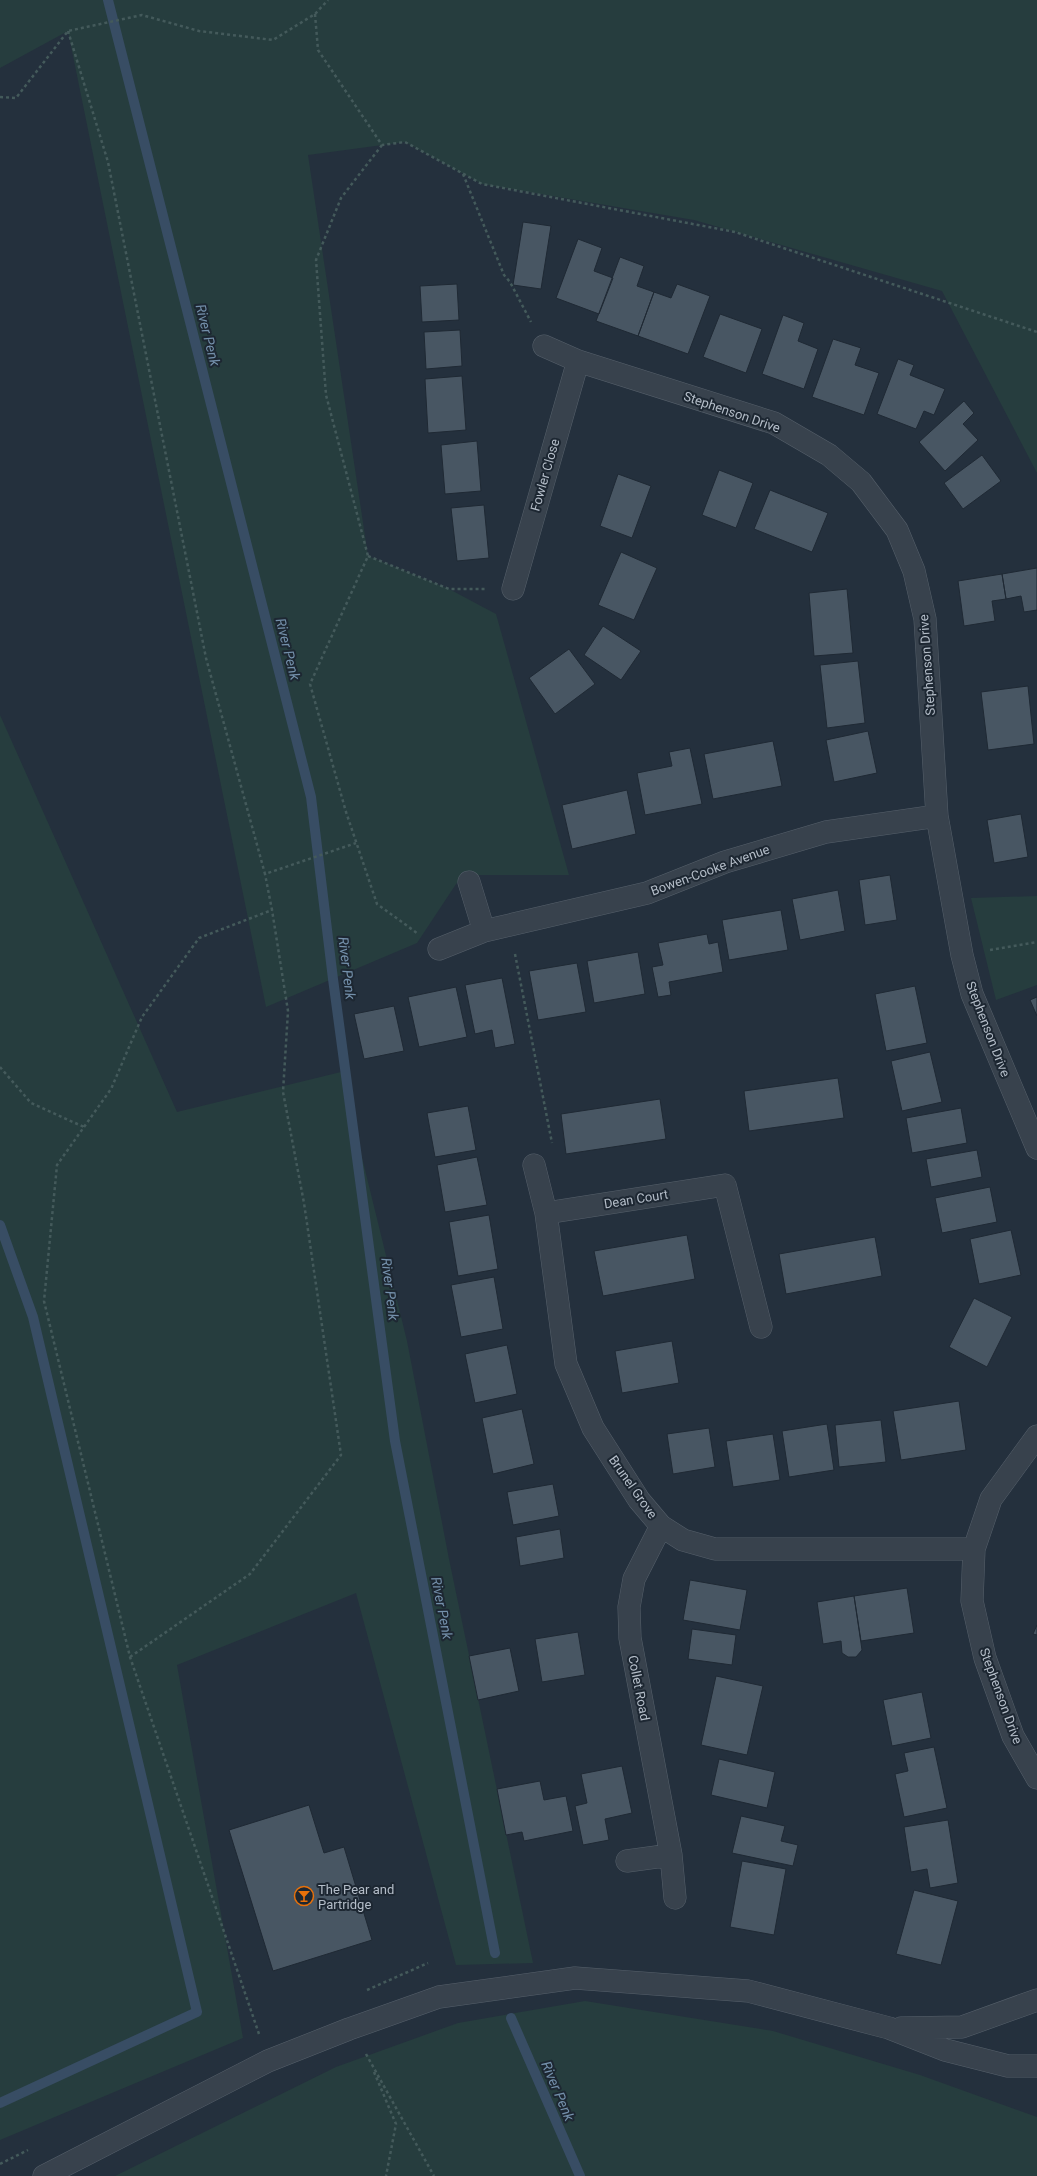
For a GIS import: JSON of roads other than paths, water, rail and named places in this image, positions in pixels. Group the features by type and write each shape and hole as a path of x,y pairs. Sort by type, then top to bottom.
{"street":[{"name":"Stephenson Drive","path":"544,346 578,361 774,423 829,455 861,482 898,530 914,571 926,620 937,816 962,955 972,994 1037,1148"},
{"name":"Fowler Close","path":"513,589 578,361"},
{"name":"Bowen-Cooke Avenue","path":"439,949 484,931 647,893 725,862 826,832 937,816"},
{"path":"469,882 484,931"},
{"name":"Brunel Grove","path":"534,1165 546,1213 566,1364 593,1428 640,1500 661,1526 683,1540 715,1549 974,1548"},
{"name":"Dean Court","path":"546,1213 725,1185 761,1327"},
{"name":"Stephenson Drive","path":"1037,1436 991,1499 974,1548 972,1601 984,1658 1013,1736 1037,1778"},
{"name":"Collet Road","path":"661,1526 634,1580 629,1607 630,1638 671,1855 675,1898"},
{"path":"627,1861 671,1855"},
{"path":"44,2176 268,2061 349,2029 439,1998 575,1978 748,1991 889,2028 945,2050 1008,2066 1037,2066"},
{"path":"889,2028 962,2027 1037,2000"}],"waterway":[{"name":"River Penk","path":"108,0 311,797 333,979 395,1441 495,1953"},
{"path":"0,1225 33,1317 197,2012 0,2103"},
{"name":"River Penk","path":"511,2018 580,2176"}],"place":[{"name":"The Pear and Partridge","path":"304,1896"}]}
